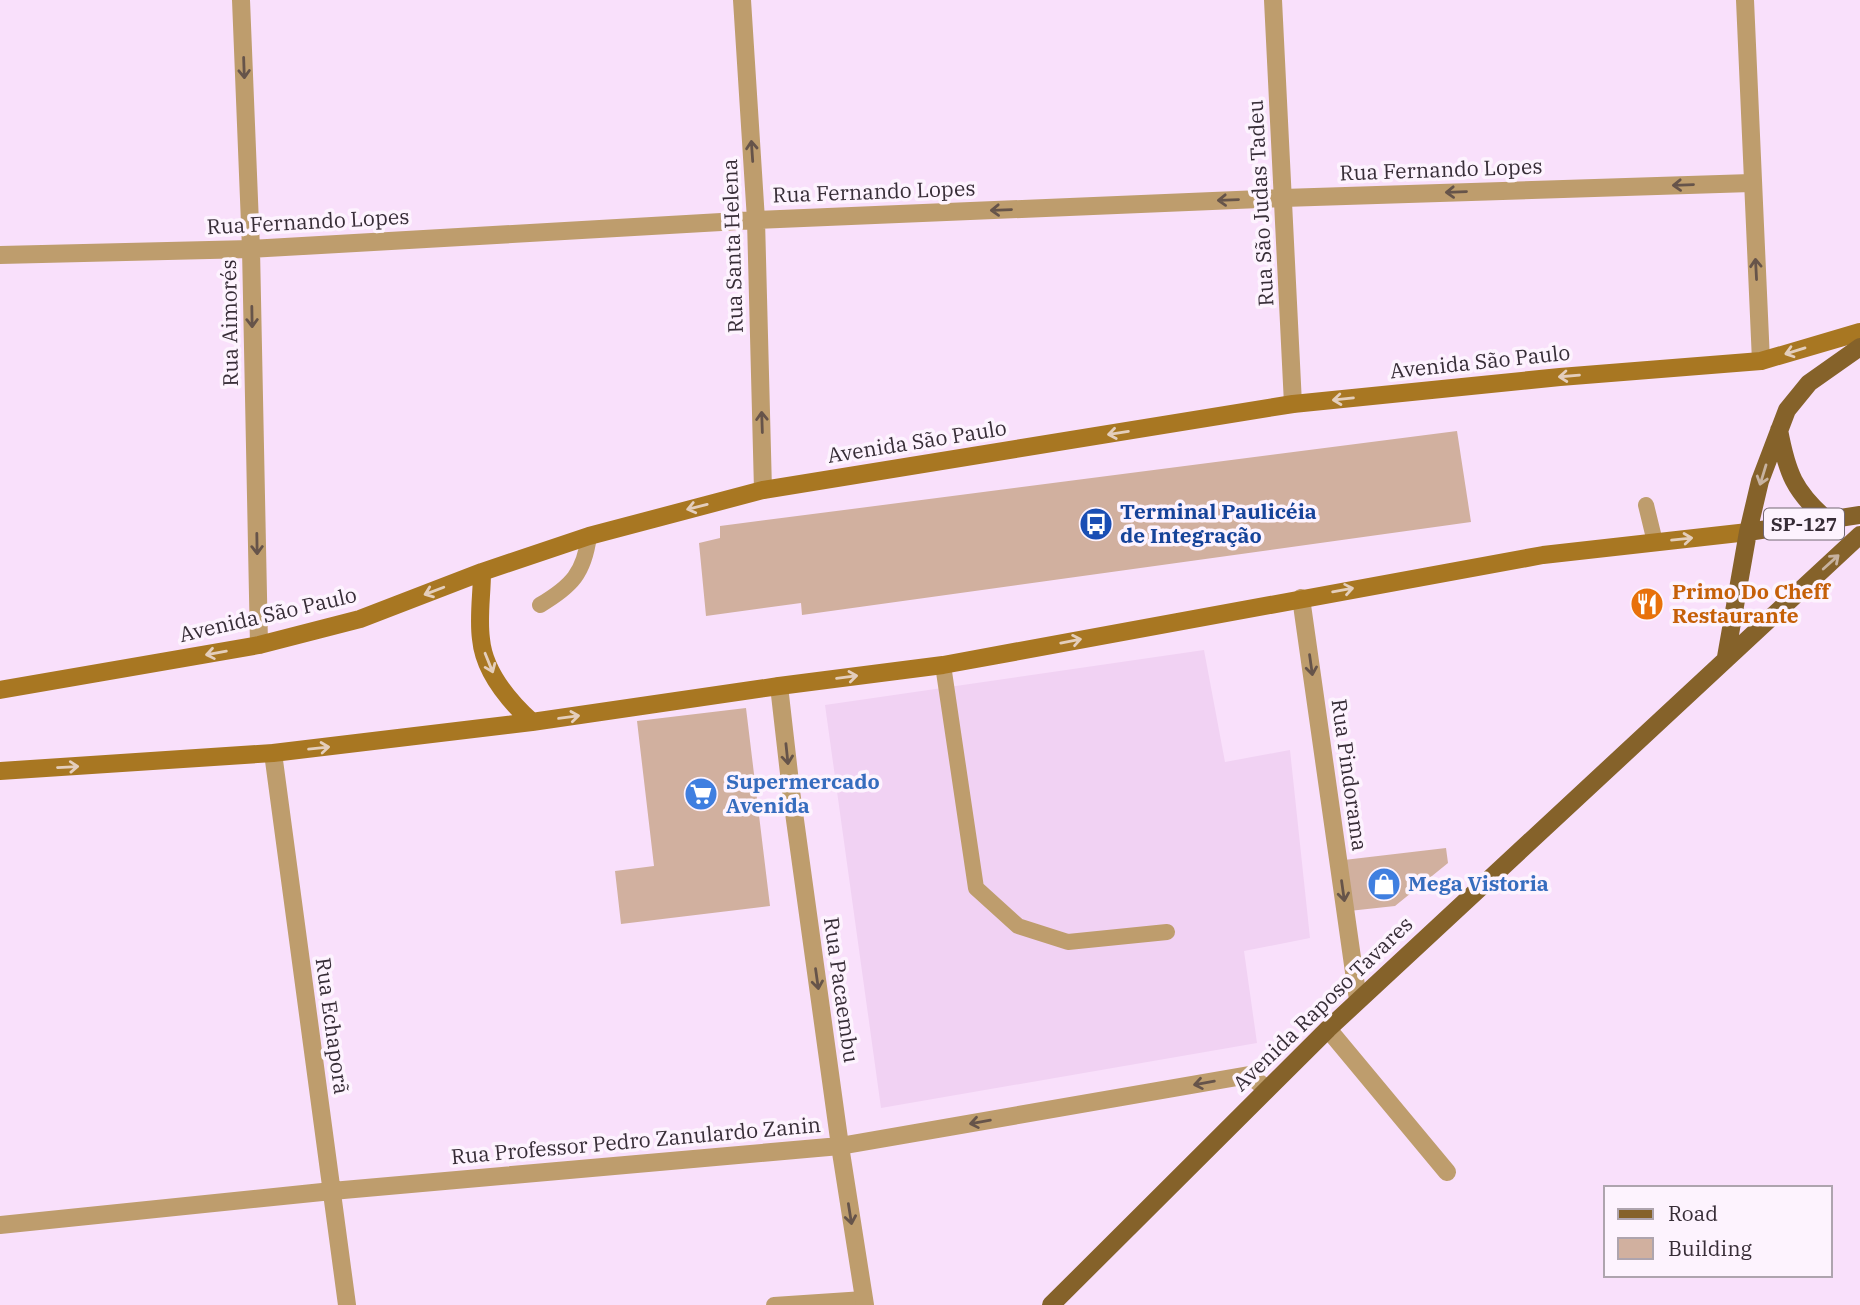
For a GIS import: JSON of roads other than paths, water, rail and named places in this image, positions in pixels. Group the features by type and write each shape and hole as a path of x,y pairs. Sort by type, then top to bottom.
{"main road":[{"name":"Avenida São Paulo","path":"0,690 259,645 360,619 482,572 589,536 763,490 1293,404 1560,377 1761,361 1860,332"},
{"path":"1726,657 1748,532 1760,481 1787,410 1809,383 1860,347"},
{"path":"1779,430 1786,465 1796,486 1808,503 1827,520"},
{"name":"SP-127","path":"0,771 272,753 532,722 943,665 1543,555 1748,532 1860,515"},
{"name":"Avenida Raposo Tavares","path":"1051,1305 1358,1000 1860,535"},
{"path":"482,572 481,639 486,659 505,694 532,722"}],"street":[{"name":"Rua Aimorés","path":"241,0 251,249 259,645"},
{"name":"Rua Santa Helena","path":"742,0 756,219 763,490"},
{"name":"Rua São Judas Tadeu","path":"1273,0 1293,404"},
{"path":"1745,0 1751,183 1761,361"},
{"name":"Rua Fernando Lopes","path":"0,255 251,249 756,219 1751,183"},
{"name":"Rua Pindorama","path":"1301,598 1358,1000"},
{"name":"Rua Pacaembu","path":"779,686 791,791 864,1302"},
{"name":"Rua Echaporã","path":"272,753 348,1305"},
{"path":"1328,1029 1447,1171"},
{"name":"Rua Professor Pedro Zanulardo Zanin","path":"0,1225 332,1191 840,1146 1249,1075 1267,1089"}],"lane":[{"path":"1646,505 1655,542"},
{"path":"540,605 576,580 587,553 589,536"},
{"path":"943,665 976,888 1018,926 1068,942 1167,932"},
{"name":"Rua Pacaembu","path":"774,1305 864,1302"}],"place":[{"name":"Terminal Paulicéia de Integração","path":"1096,524"},
{"name":"Primo Do Cheff Restaurante","path":"1647,604"},
{"name":"Supermercado Avenida","path":"701,794"},
{"name":"Mega Vistoria","path":"1384,884"}]}
